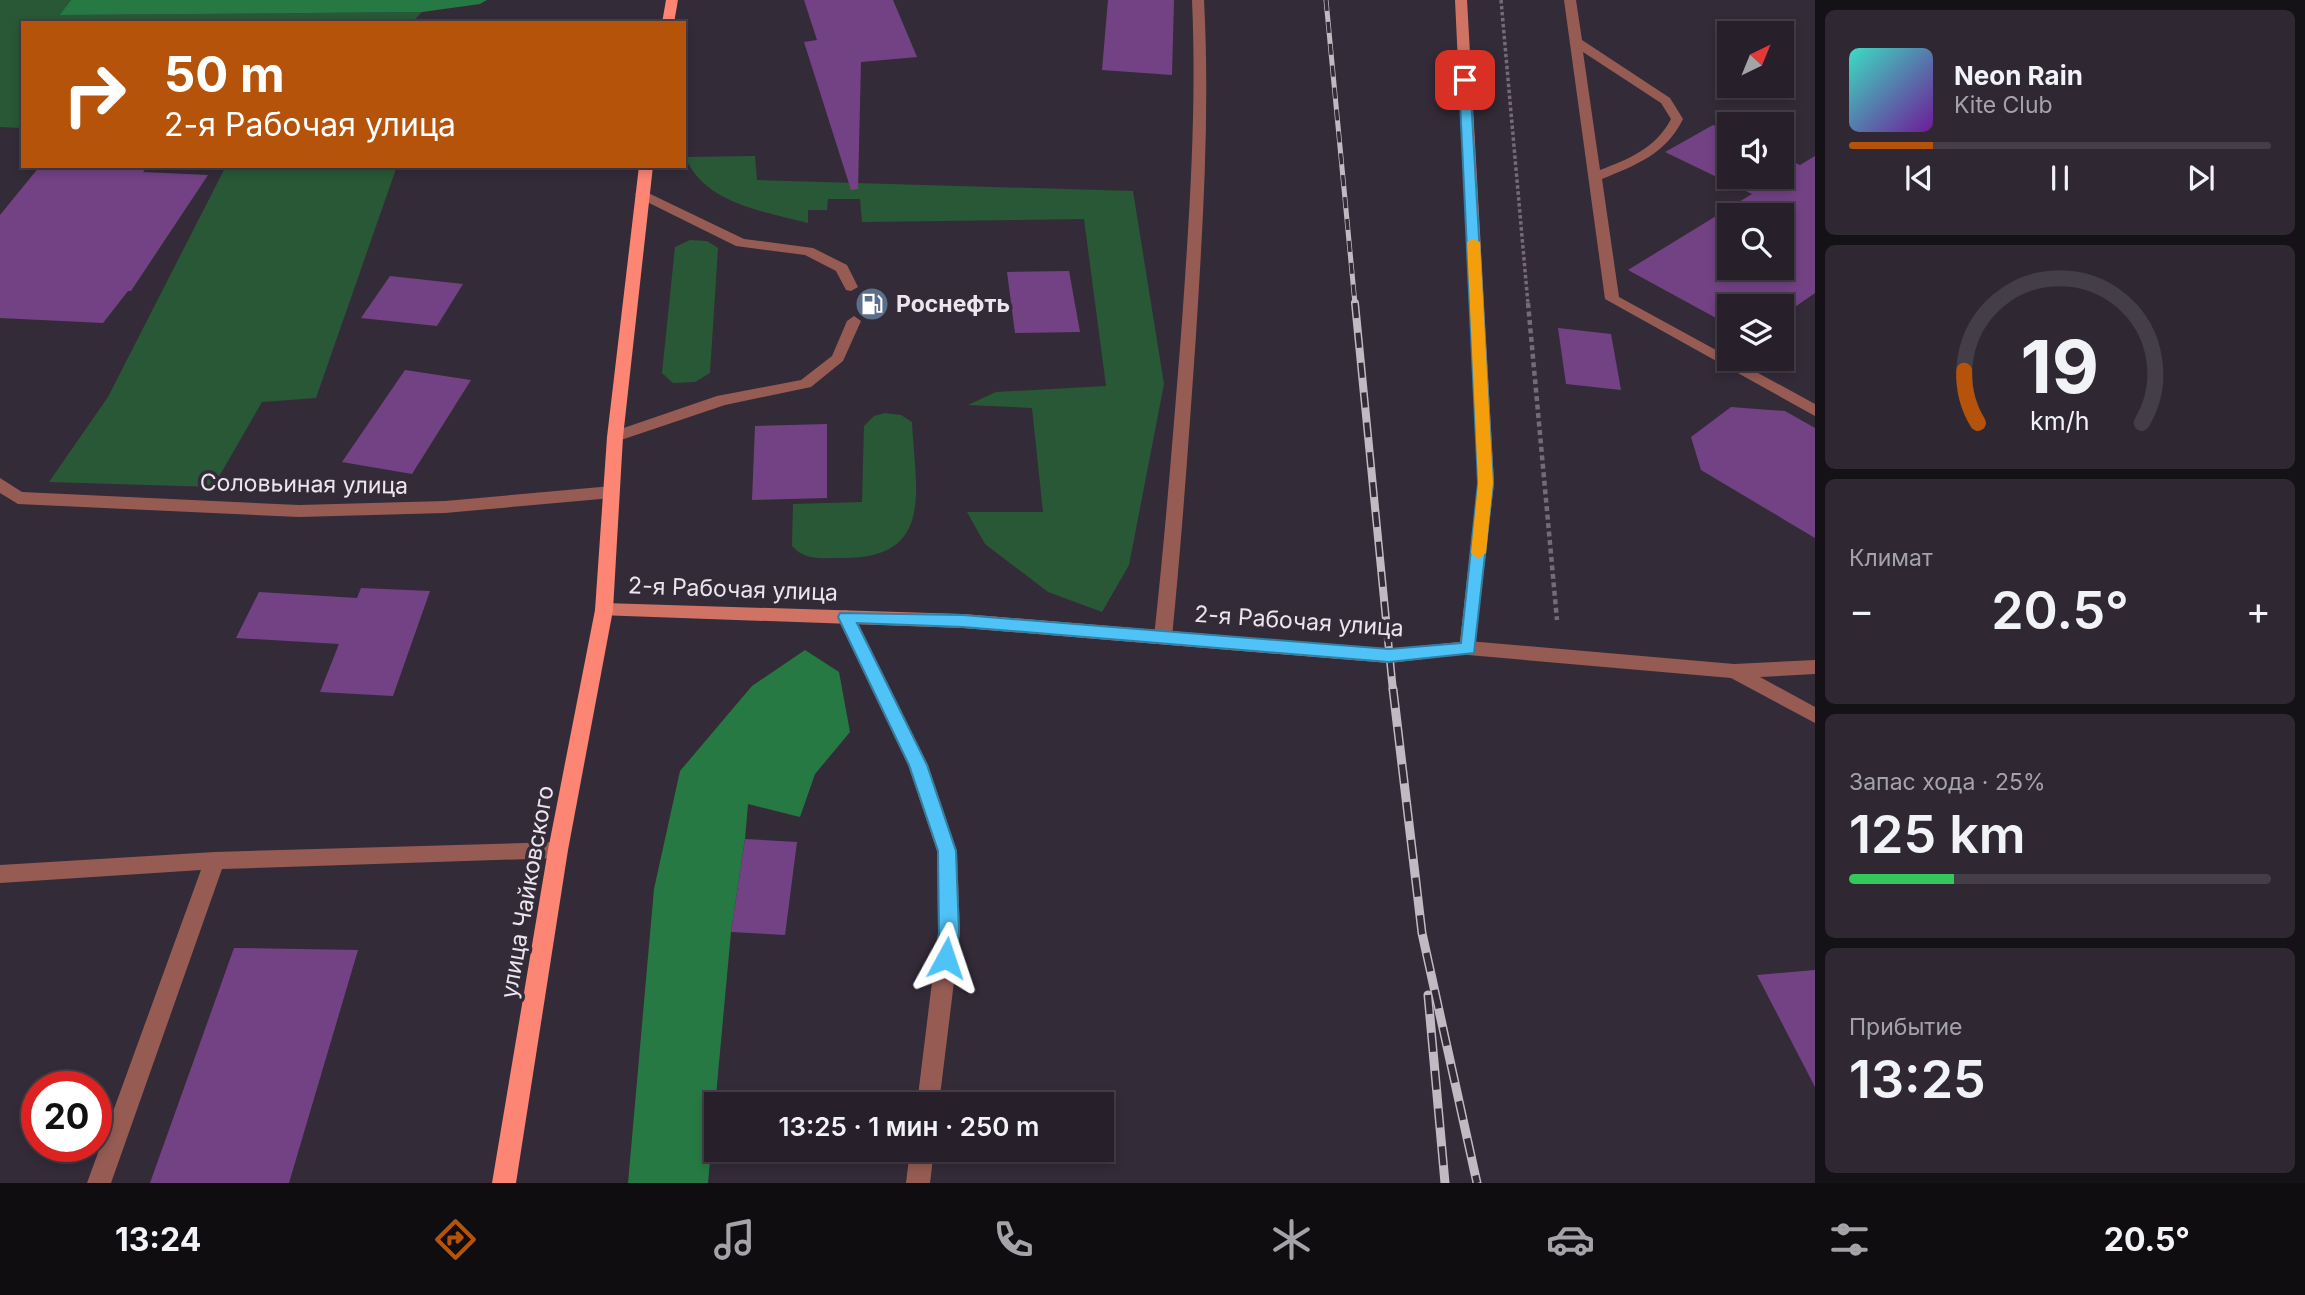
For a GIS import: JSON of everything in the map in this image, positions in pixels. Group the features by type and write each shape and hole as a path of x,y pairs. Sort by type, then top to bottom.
{"main road":[{"path":"1461,0 1486,483 1468,648"},
{"path":"668,21 670,1"},
{"path":"604,610 615,437 646,168"},
{"name":"2-я Рабочая улица","path":"604,610 963,621 1389,656 1468,648"},
{"name":"улица Чайковского","path":"505,1183 558,850 604,610"}],"street":[{"path":"1163,637 1176,503 1197,211 1202,83 1198,0"},
{"path":"1570,0 1612,299 1815,411"},
{"path":"1576,42 1666,101 1677,119 1672,133 1647,155 1595,177"},
{"path":"642,194 741,243 808,251 842,268 851,287"},
{"path":"615,437 722,400 806,384 838,358 854,321"},
{"name":"Соловьиная улица","path":"0,484 18,498 299,511 445,508 612,492"},
{"path":"846,617 918,765 947,851 949,933 929,1092"},
{"path":"1468,648 1734,671 1815,667"},
{"path":"1734,671 1815,716"},
{"path":"0,874 215,861 558,850"},
{"path":"99,1183 215,861"},
{"path":"918,1183 921,1162"}],"path":[{"path":"1501,0 1560,656"}],"green space":[{"path":"0,0 71,0 61,15 422,12 413,21 21,21 21,128 0,127"},
{"path":"71,0 487,0 480,4 422,12 60,15"},
{"path":"755,156 757,180 1133,191 1164,384 1129,565 1102,612 1048,592 985,544 967,512 1043,512 1032,408 968,405 996,392 1106,386 1084,219 862,222 860,199 828,199 827,210 808,210 808,223 755,209 721,195 694,173 686,157"},
{"path":"225,168 396,168 316,398 262,402 213,487 49,482 108,397"},
{"path":"690,240 707,241 718,248 710,373 695,382 673,383 662,373 675,247"},
{"path":"885,413 901,415 912,422 916,495 913,516 906,533 893,547 872,555 821,558 797,551 792,546 793,504 862,502 864,426 874,416"},
{"path":"805,650 839,672 850,732 815,774 800,817 748,804 731,932 716,1092 704,1092 704,1162 710,1162 708,1183 628,1183 654,889 680,771 752,686"}],"building":[{"path":"804,0 893,0 917,57 861,62 858,189 851,190 804,42 817,40"},
{"path":"1108,0 1174,0 1172,75 1102,70"},
{"path":"1713,125 1717,127 1717,177 1665,152"},
{"path":"1815,156 1815,293 1794,308 1794,294 1717,294 1717,318 1628,270 1717,215 1717,280 1794,280 1794,203 1737,203 1752,194 1742,189 1794,189 1794,162 1800,165"},
{"path":"38,168 146,168 143,172 208,175 131,291 128,291 103,323 0,318 0,215"},
{"path":"1069,271 1080,332 1015,333 1007,272"},
{"path":"390,276 463,284 437,326 361,318"},
{"path":"1558,328 1611,334 1621,390 1566,384"},
{"path":"405,370 471,380 412,474 342,462"},
{"path":"1731,407 1785,411 1815,428 1815,538 1701,470 1691,437"},
{"path":"827,424 827,498 752,500 755,426"},
{"path":"361,588 430,591 393,696 320,692 339,644 236,638 259,592 357,598"},
{"path":"745,839 797,842 785,935 731,932"},
{"path":"234,948 358,950 289,1183 150,1183"},
{"path":"1815,970 1815,1087 1757,975"}],"railway":[{"path":"1326,0 1355,304"},
{"path":"1355,303 1393,691"},
{"path":"1393,689 1422,933 1477,1183"},
{"path":"1428,995 1445,1183"}],"slow traffic":[{"path":"1473,242 1486,483 1478,553"}],"place":[{"name":"Роснефть","path":"872,304"}],"route":[{"path":"946,958 949,933 947,851 918,765 846,617 963,621 1389,656 1468,648 1486,483 1465,80"}]}
